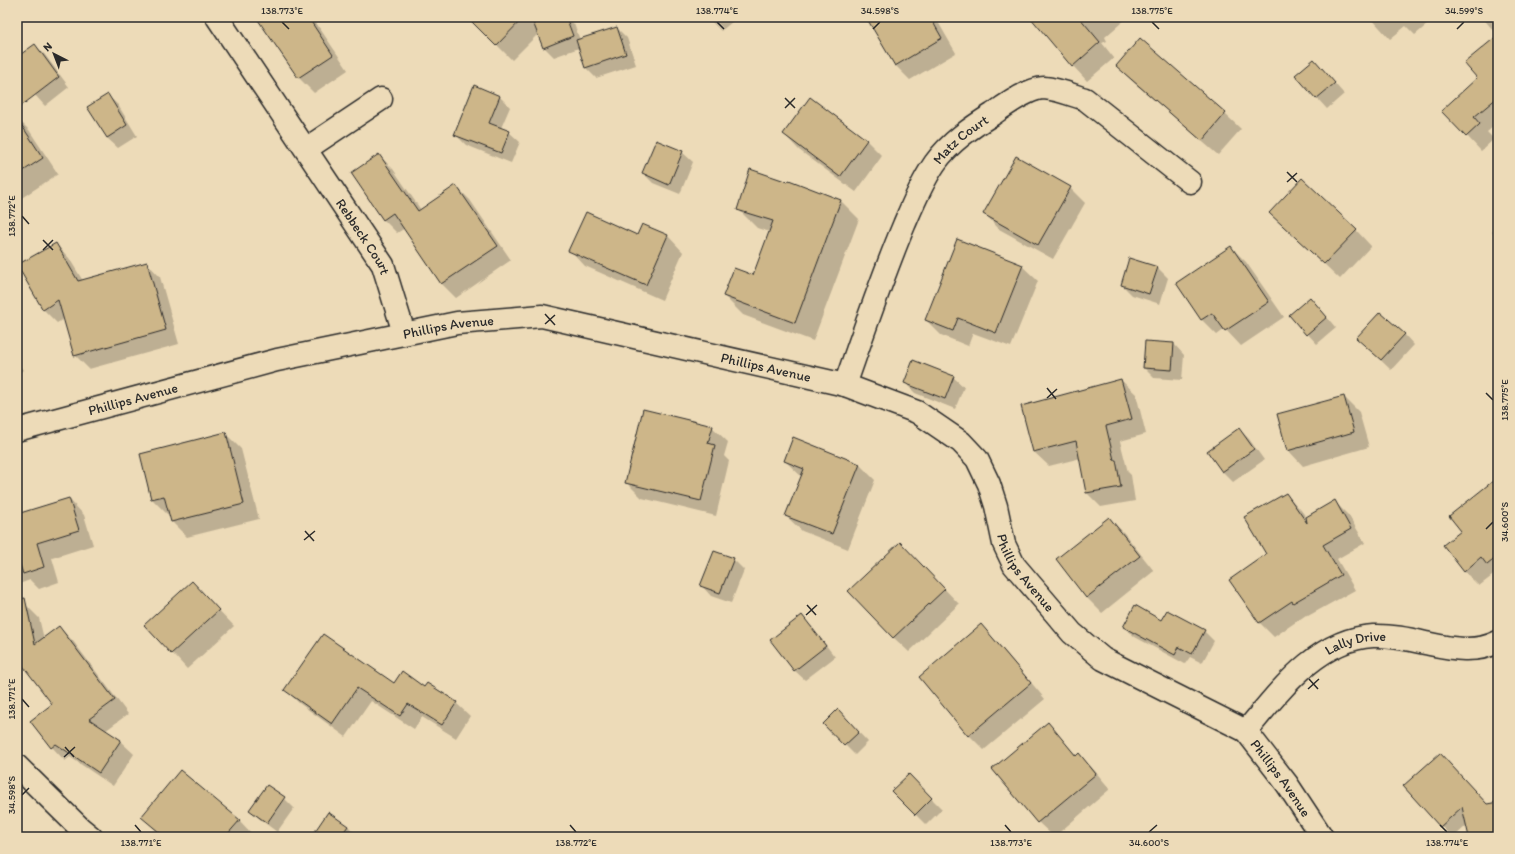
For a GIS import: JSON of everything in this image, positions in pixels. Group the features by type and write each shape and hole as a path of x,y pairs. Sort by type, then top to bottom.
{"street":[{"name":"Rebbeck Court","path":"217,17 383,265 404,333"},
{"name":"Matz Court","path":"845,385 889,262 920,189 935,163 952,144 972,127 1011,102 1023,95 1043,88 1064,92 1085,99 1190,182"},
{"path":"306,148 381,99"},
{"name":"Phillips Avenue","path":"17,430 277,360 457,323 542,316 845,385 917,412 961,442 977,459 989,484 996,506 1004,544 1014,565 1072,633 1103,659 1246,731 1287,784 1322,837"},
{"name":"Lally Drive","path":"1246,731 1278,693 1304,667 1324,652 1351,640 1373,636 1399,638 1454,649 1473,649 1498,642"},
{"path":"17,766 91,837"}],"building":[{"path":"256,17 308,17 333,55 298,78"},
{"path":"467,17 524,17 496,46"},
{"path":"531,17 566,17 573,36 543,48"},
{"path":"866,17 930,17 942,38 895,66"},
{"path":"1030,17 1079,17 1100,42 1072,67"},
{"path":"617,27 626,54 585,68 576,40"},
{"path":"1498,35 1498,97 1474,117 1480,124 1466,137 1441,111 1477,78 1464,63"},
{"path":"1140,38 1226,113 1202,141 1116,66"},
{"path":"35,44 59,77 17,109 17,57"},
{"path":"1314,59 1335,83 1316,99 1295,75"},
{"path":"474,85 500,96 489,123 510,131 501,153 454,135"},
{"path":"108,94 127,125 107,138 87,107"},
{"path":"810,97 867,140 840,177 783,134"},
{"path":"17,118 43,158 17,175"},
{"path":"656,140 683,151 669,185 642,173"},
{"path":"379,154 418,211 456,185 498,246 441,284 393,213 383,220 351,173"},
{"path":"1016,156 1071,187 1038,245 983,214"},
{"path":"750,169 788,182 789,180 841,200 795,323 723,296 734,268 753,275 773,221 737,210"},
{"path":"1302,178 1357,230 1324,264 1269,213"},
{"path":"586,212 637,235 642,224 668,235 646,285 568,251"},
{"path":"957,239 1023,265 996,333 958,318 953,331 925,320"},
{"path":"56,243 78,281 147,262 166,330 74,356 58,300 43,310 17,265"},
{"path":"1231,246 1269,302 1225,331 1212,313 1201,320 1176,283"},
{"path":"1129,258 1158,267 1149,294 1121,285"},
{"path":"1310,297 1327,317 1306,335 1289,315"},
{"path":"1380,312 1405,334 1381,360 1356,338"},
{"path":"1145,341 1174,343 1172,370 1143,368"},
{"path":"913,360 954,376 945,399 904,383"},
{"path":"1121,379 1132,419 1106,426 1114,460 1116,460 1121,487 1086,493 1076,441 1033,452 1021,406"},
{"path":"1344,396 1354,432 1287,451 1277,414"},
{"path":"643,409 713,426 708,443 715,445 701,501 625,483"},
{"path":"1239,428 1254,449 1222,472 1207,451"},
{"path":"226,432 244,504 171,522 164,496 151,499 140,454"},
{"path":"793,437 860,464 832,534 785,516 804,469 784,461"},
{"path":"1498,477 1498,556 1487,565 1481,557 1464,572 1443,545 1461,531 1449,516"},
{"path":"1286,493 1307,523 1306,517 1335,500 1351,529 1323,545 1341,575 1293,603 1292,601 1259,623 1229,580 1266,554 1244,517"},
{"path":"69,498 79,530 37,543 44,567 23,574 17,555 17,514"},
{"path":"1109,517 1140,556 1086,598 1056,559"},
{"path":"900,542 945,589 893,638 848,591"},
{"path":"714,551 734,558 720,593 700,586"},
{"path":"192,581 219,610 171,654 144,625"},
{"path":"25,598 35,644 59,626 115,700 89,719 121,740 99,773 56,744 51,748 30,721 52,704 17,658 17,599"},
{"path":"1135,605 1161,620 1167,610 1205,630 1192,654 1179,647 1175,655 1123,627"},
{"path":"802,615 826,646 794,671 770,640"},
{"path":"981,624 1031,683 968,736 919,677"},
{"path":"323,634 394,683 402,671 424,687 427,683 457,702 442,725 408,704 400,716 357,688 332,724 284,690"},
{"path":"838,709 859,732 844,746 823,724"},
{"path":"1048,722 1076,756 1079,753 1096,774 1037,823 992,769"},
{"path":"1440,753 1487,804 1498,802 1498,834 1485,837 1469,837 1462,807 1440,827 1403,786"},
{"path":"180,770 240,820 225,837 165,837 141,817"},
{"path":"909,774 932,798 915,815 891,791"},
{"path":"267,785 285,797 267,823 249,810"},
{"path":"328,812 348,826 340,837 311,837"}]}
